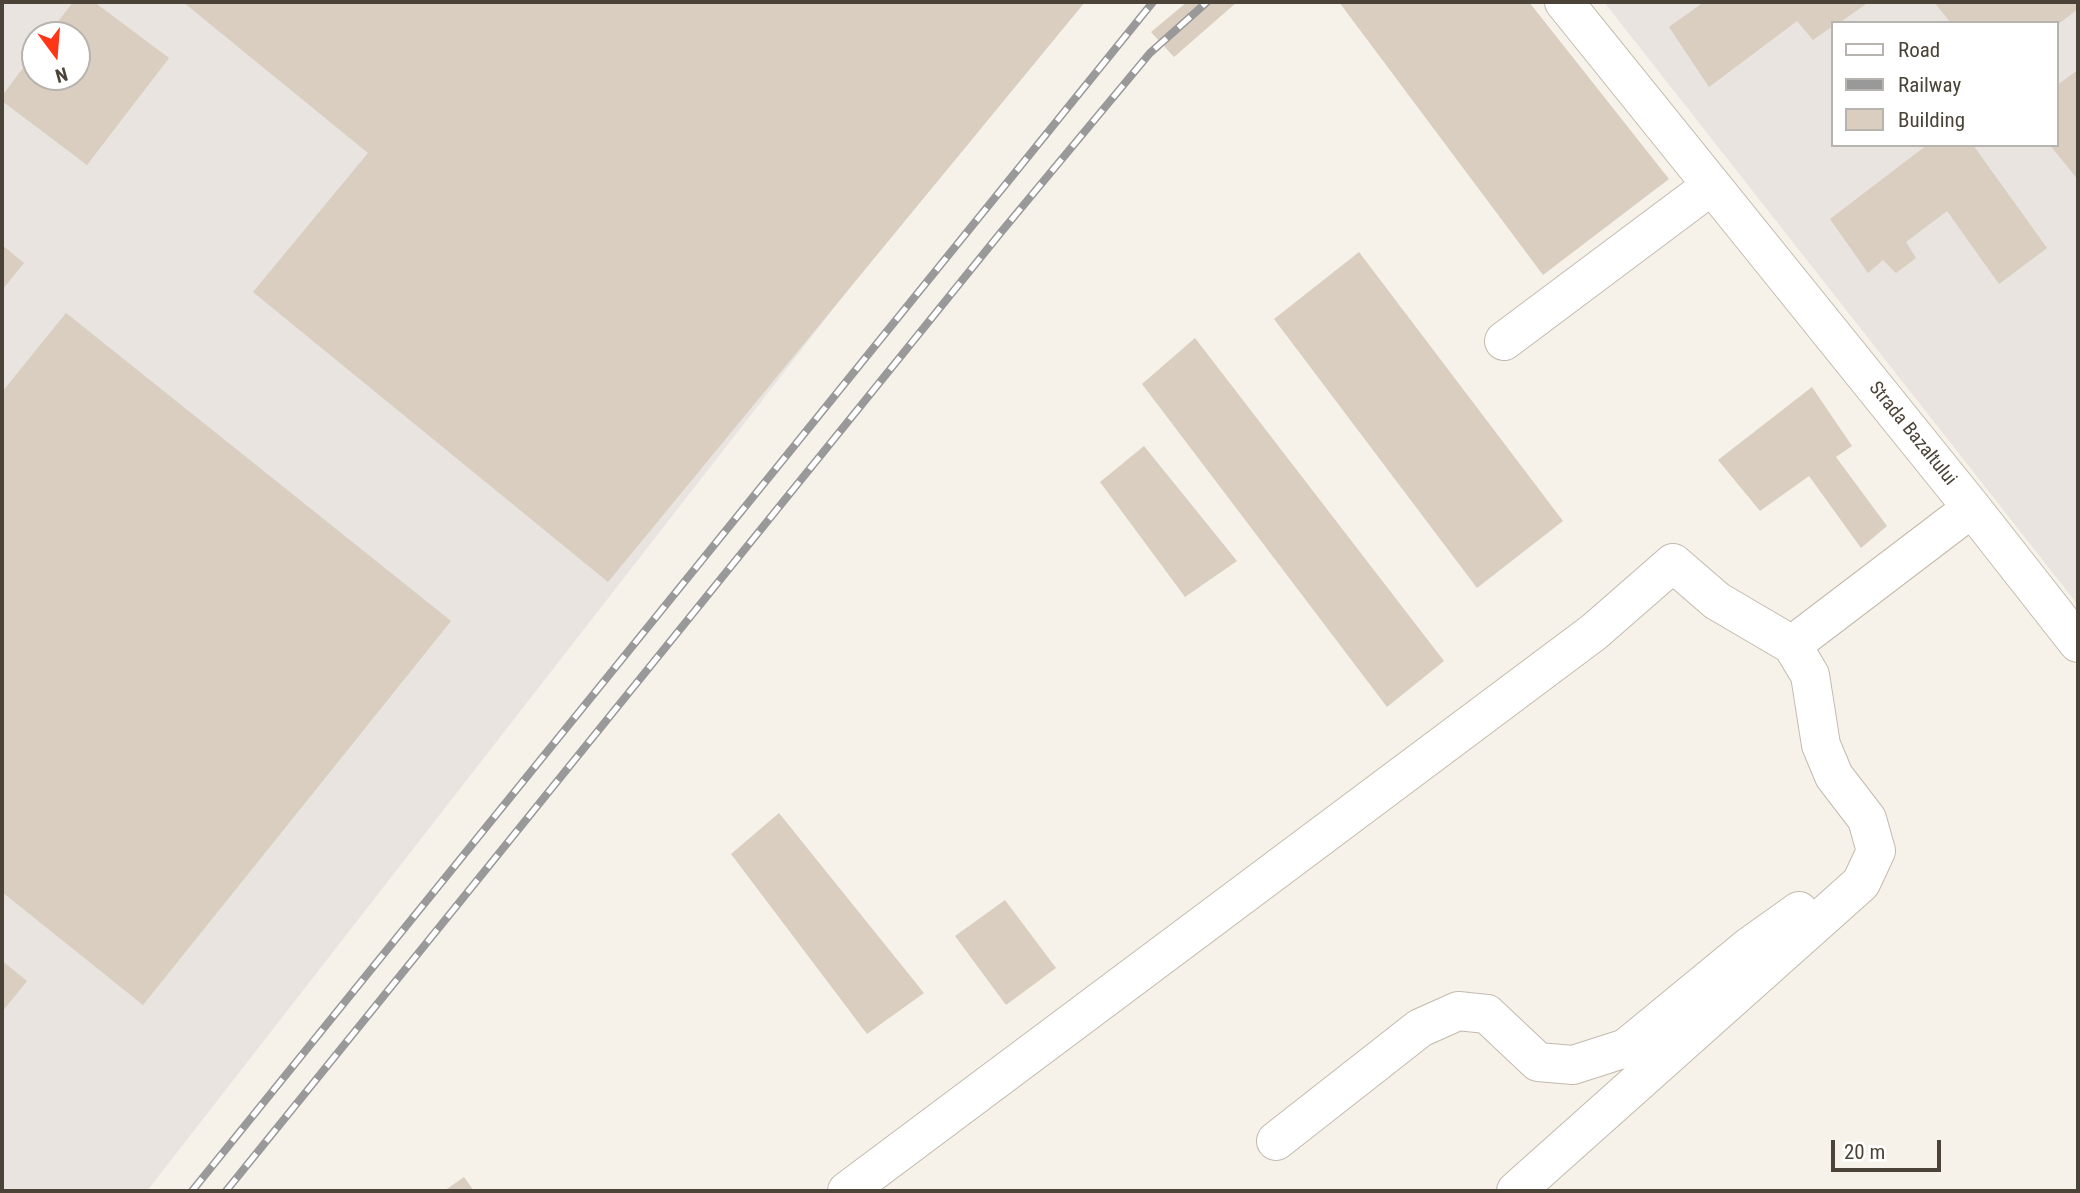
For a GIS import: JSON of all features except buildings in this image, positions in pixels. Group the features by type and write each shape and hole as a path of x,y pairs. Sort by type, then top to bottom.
{"street":[{"name":"Strada Bazaltului","path":"1564,2 2078,643"},
{"path":"1504,341 1711,186"},
{"path":"1792,645 1972,508"},
{"path":"847,1191 1594,632 1673,563 1717,601 1792,645 1810,675 1822,745 1834,776 1867,819 1876,851 1861,883 1516,1191"},
{"path":"1276,1141 1420,1028 1458,1011 1487,1014 1538,1062 1573,1065 1626,1048 1750,946 1802,909 1861,883"}],"shaded area":[{"path":"2,2 1072,2 147,1191 2,1191"},
{"path":"1604,2 2078,2 2078,605"}],"railway":[{"path":"192,1191 1153,2"},
{"path":"226,1191 1002,231 1150,53 1207,2"}]}
